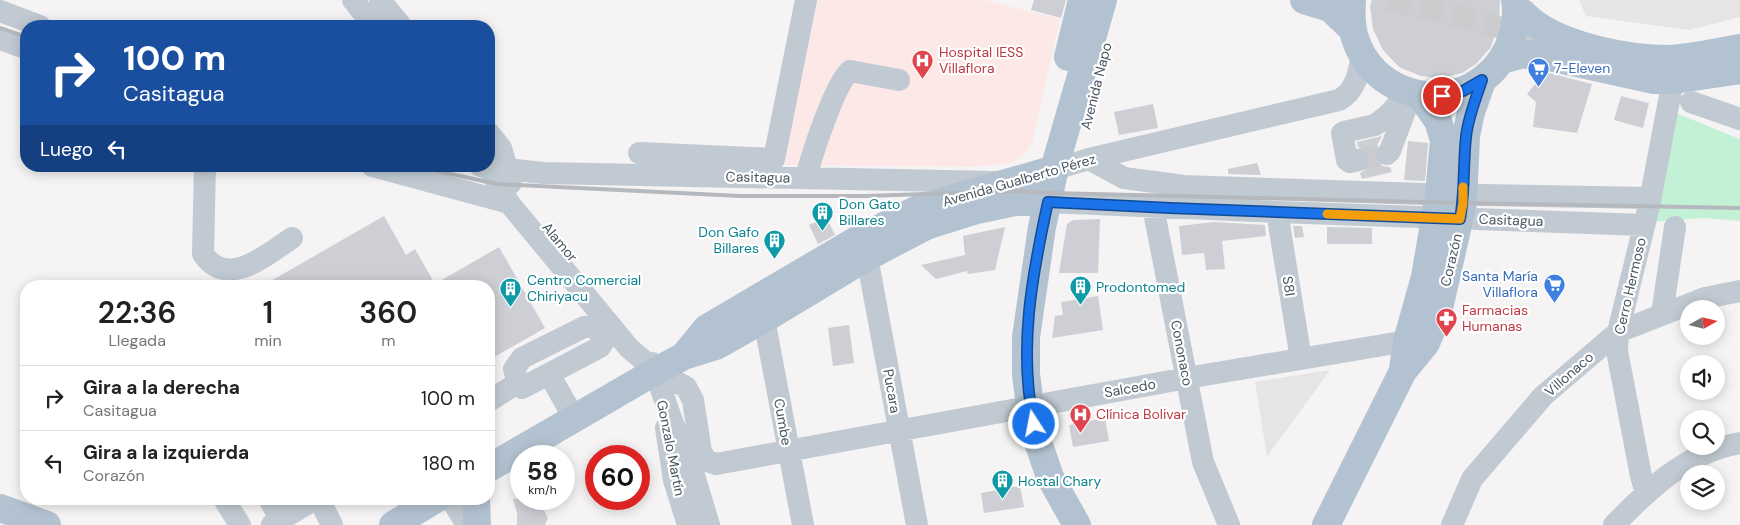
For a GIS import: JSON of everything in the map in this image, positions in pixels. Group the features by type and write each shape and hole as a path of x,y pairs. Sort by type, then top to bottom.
{"main road":[{"path":"1077,525 1050,477 1038,442 1030,406 1026,374 1026,337 1033,281 1082,0"},
{"path":"1057,149 1103,0"},
{"name":"Avenida Napo","path":"1057,149 1078,147 1083,139 1118,0"},
{"path":"1304,0 1330,8 1357,42 1371,67 1382,78 1395,86 1415,94 1442,96 1463,91 1482,80 1502,60 1514,35 1516,4"},
{"path":"1352,0 1351,14 1357,42"},
{"path":"1516,4 1536,25 1569,41 1624,55 1670,59 1740,48"},
{"path":"1502,60 1520,55 1536,54 1654,80 1673,80 1740,70"},
{"name":"Corazón","path":"1403,371 1407,341 1425,277 1449,206 1471,112 1482,80"},
{"name":"Corazón","path":"1326,525 1403,371 1426,343 1437,318 1449,206 1443,134 1438,121 1415,94"},
{"name":"Avenida Gualberto Pérez","path":"684,356 707,328 862,237 920,208 1009,182 1022,176 1034,167 1042,155 1057,149"},
{"name":"Avenida Gualberto Pérez","path":"495,464 656,371 684,356 716,346 867,257 926,226 977,210 1014,202 1048,202"},
{"path":"408,522 429,505"},
{"path":"476,505 477,525"},
{"path":"0,508 47,525"}],"street":[{"path":"353,0 369,20"},
{"path":"380,0 396,20"},
{"path":"639,153 774,159 806,0"},
{"path":"0,11 24,20"},
{"path":"0,39 20,46"},
{"name":"Avenida Gualberto Pérez","path":"1057,149 1089,159 1339,100 1346,97 1356,80 1357,42"},
{"path":"806,178 810,161 838,87 846,74 850,71 899,80"},
{"name":"Cerro Hermoso","path":"1646,493 1641,476 1618,351 1618,332 1650,198 1673,80"},
{"path":"1387,154 1390,151 1408,103 1415,94"},
{"path":"1358,160 1350,162 1346,160 1342,133 1375,125 1415,94"},
{"path":"1691,102 1740,119"},
{"name":"Alamor","path":"495,140 501,148 495,160"},
{"name":"Casitagua","path":"1089,159 1124,178 1184,186 1449,206 1644,225"},
{"name":"Casitagua","path":"495,168 543,173 1009,182"},
{"name":"Alamor","path":"495,171 511,184 640,339 656,371"},
{"path":"205,172 203,254 211,264 220,269 236,270 251,265 292,238"},
{"path":"416,172 509,203"},
{"name":"Alamor","path":"493,172 509,203 629,348 656,371 686,387 693,400 701,452 706,461"},
{"name":"Casitagua","path":"1048,202 1277,212 1650,198"},
{"name":"Cononaco","path":"1153,207 1203,462 1229,525"},
{"name":"S8I","path":"1277,212 1301,359"},
{"path":"1662,314 1675,227"},
{"name":"Pucara","path":"867,257 917,525"},
{"path":"1635,263 1669,266"},
{"name":"Villonaco","path":"1452,525 1472,479 1543,396 1618,332 1705,298 1740,291"},
{"name":"Cumbe","path":"764,319 803,525"},
{"path":"593,326 599,330 604,342 600,347 554,372 522,388 514,369 522,358 584,327 593,326"},
{"name":"Salcedo","path":"706,461 716,464 1187,378 1407,341"},
{"path":"656,371 672,421 693,472 709,525"},
{"name":"Gonzalo Martín","path":"656,371 674,480 688,525"},
{"path":"554,372 579,415"},
{"path":"495,397 519,382"},
{"path":"1614,525 1662,479 1693,458 1735,439"},
{"path":"228,505 240,525"},
{"path":"272,505 279,523 306,505"},
{"path":"322,505 332,525"},
{"path":"455,505 467,525"}],"shaded area":[{"name":"Hospital IESS Villaflora","path":"818,0 984,0 1060,19 1033,140 1027,151 1009,163 973,167 781,165"},
{"path":"1579,0 1740,0 1740,17 1689,30 1586,16"},
{"path":"1330,370 1267,457 1255,382"}],"green space":[{"path":"1671,111 1740,139 1740,221 1704,218 1650,222"}],"building":[{"path":"1034,0 1066,0 1061,18 1031,10"},
{"path":"1372,0 1500,0 1499,22 1491,47 1476,64 1462,73 1441,78 1421,76 1399,67 1383,50 1373,29 1370,6"},
{"path":"1545,72 1592,84 1577,133 1533,127 1536,102 1527,94"},
{"path":"1621,96 1649,103 1643,128 1614,120"},
{"path":"1153,104 1158,128 1119,135 1114,112"},
{"path":"1382,136 1375,150 1375,158 1378,164 1390,167 1392,172 1362,179 1360,173 1367,169 1371,157 1367,151 1358,147 1357,142"},
{"path":"1408,141 1428,143 1425,181 1404,180"},
{"path":"1257,163 1261,175 1228,174 1228,169"},
{"name":"Centro Comercial Chiriyacu","path":"384,216 406,255 415,249 433,280 272,280"},
{"name":"Don Gato Billares","path":"826,217 835,235 818,244 809,225"},
{"path":"1100,219 1098,273 1059,273 1067,224 1073,220"},
{"path":"1214,222 1265,225 1266,236 1222,241 1225,269 1206,270 1204,253 1182,255 1179,226"},
{"path":"1293,226 1302,226 1304,237 1295,238"},
{"path":"1005,227 995,270 968,274 967,271 936,279 921,265 965,255 963,236"},
{"path":"1327,227 1372,228 1372,244 1327,244"},
{"name":"Centro Comercial Chiriyacu","path":"499,247 545,328 495,357 495,280 442,280"},
{"path":"1098,296 1103,330 1052,338 1055,316 1063,315 1061,302"},
{"path":"849,325 854,363 833,366 828,328"},
{"path":"1105,418 1109,441 1073,447 1069,425"},
{"name":"Hostal Chary","path":"1020,486 1024,507 984,513 981,493"},
{"path":"516,510 544,510 548,518 545,525 517,525"}],"tunnel":[{"path":"1388,0 1474,20 1558,48"},
{"path":"1358,160 1387,154"}],"railway":[{"path":"0,28 20,35"},
{"path":"442,172 497,184 740,196 866,196 1014,191 1740,208"}],"slow traffic":[{"path":"1327,214 1460,219 1463,187"}],"place":[{"name":"Hospital IESS Villaflora","path":"923,79"},
{"name":"7-Eleven","path":"1538,87"},
{"name":"Don Gato Billares","path":"823,231"},
{"name":"Don Gafo Billares","path":"775,259"},
{"name":"Santa María Villaflora","path":"1554,303"},
{"name":"Prodontomed","path":"1080,306"},
{"name":"Centro Comercial Chiriyacu","path":"511,307"},
{"name":"Farmacias Humanas","path":"1446,337"},
{"name":"Clínica Bolivar","path":"1080,433"},
{"name":"Hostal Chary","path":"1002,500"}],"route":[{"path":"1034,424 1026,374 1026,337 1033,281 1048,202 1460,219 1463,203 1466,136 1471,112 1482,80 1463,91 1442,96"}]}
